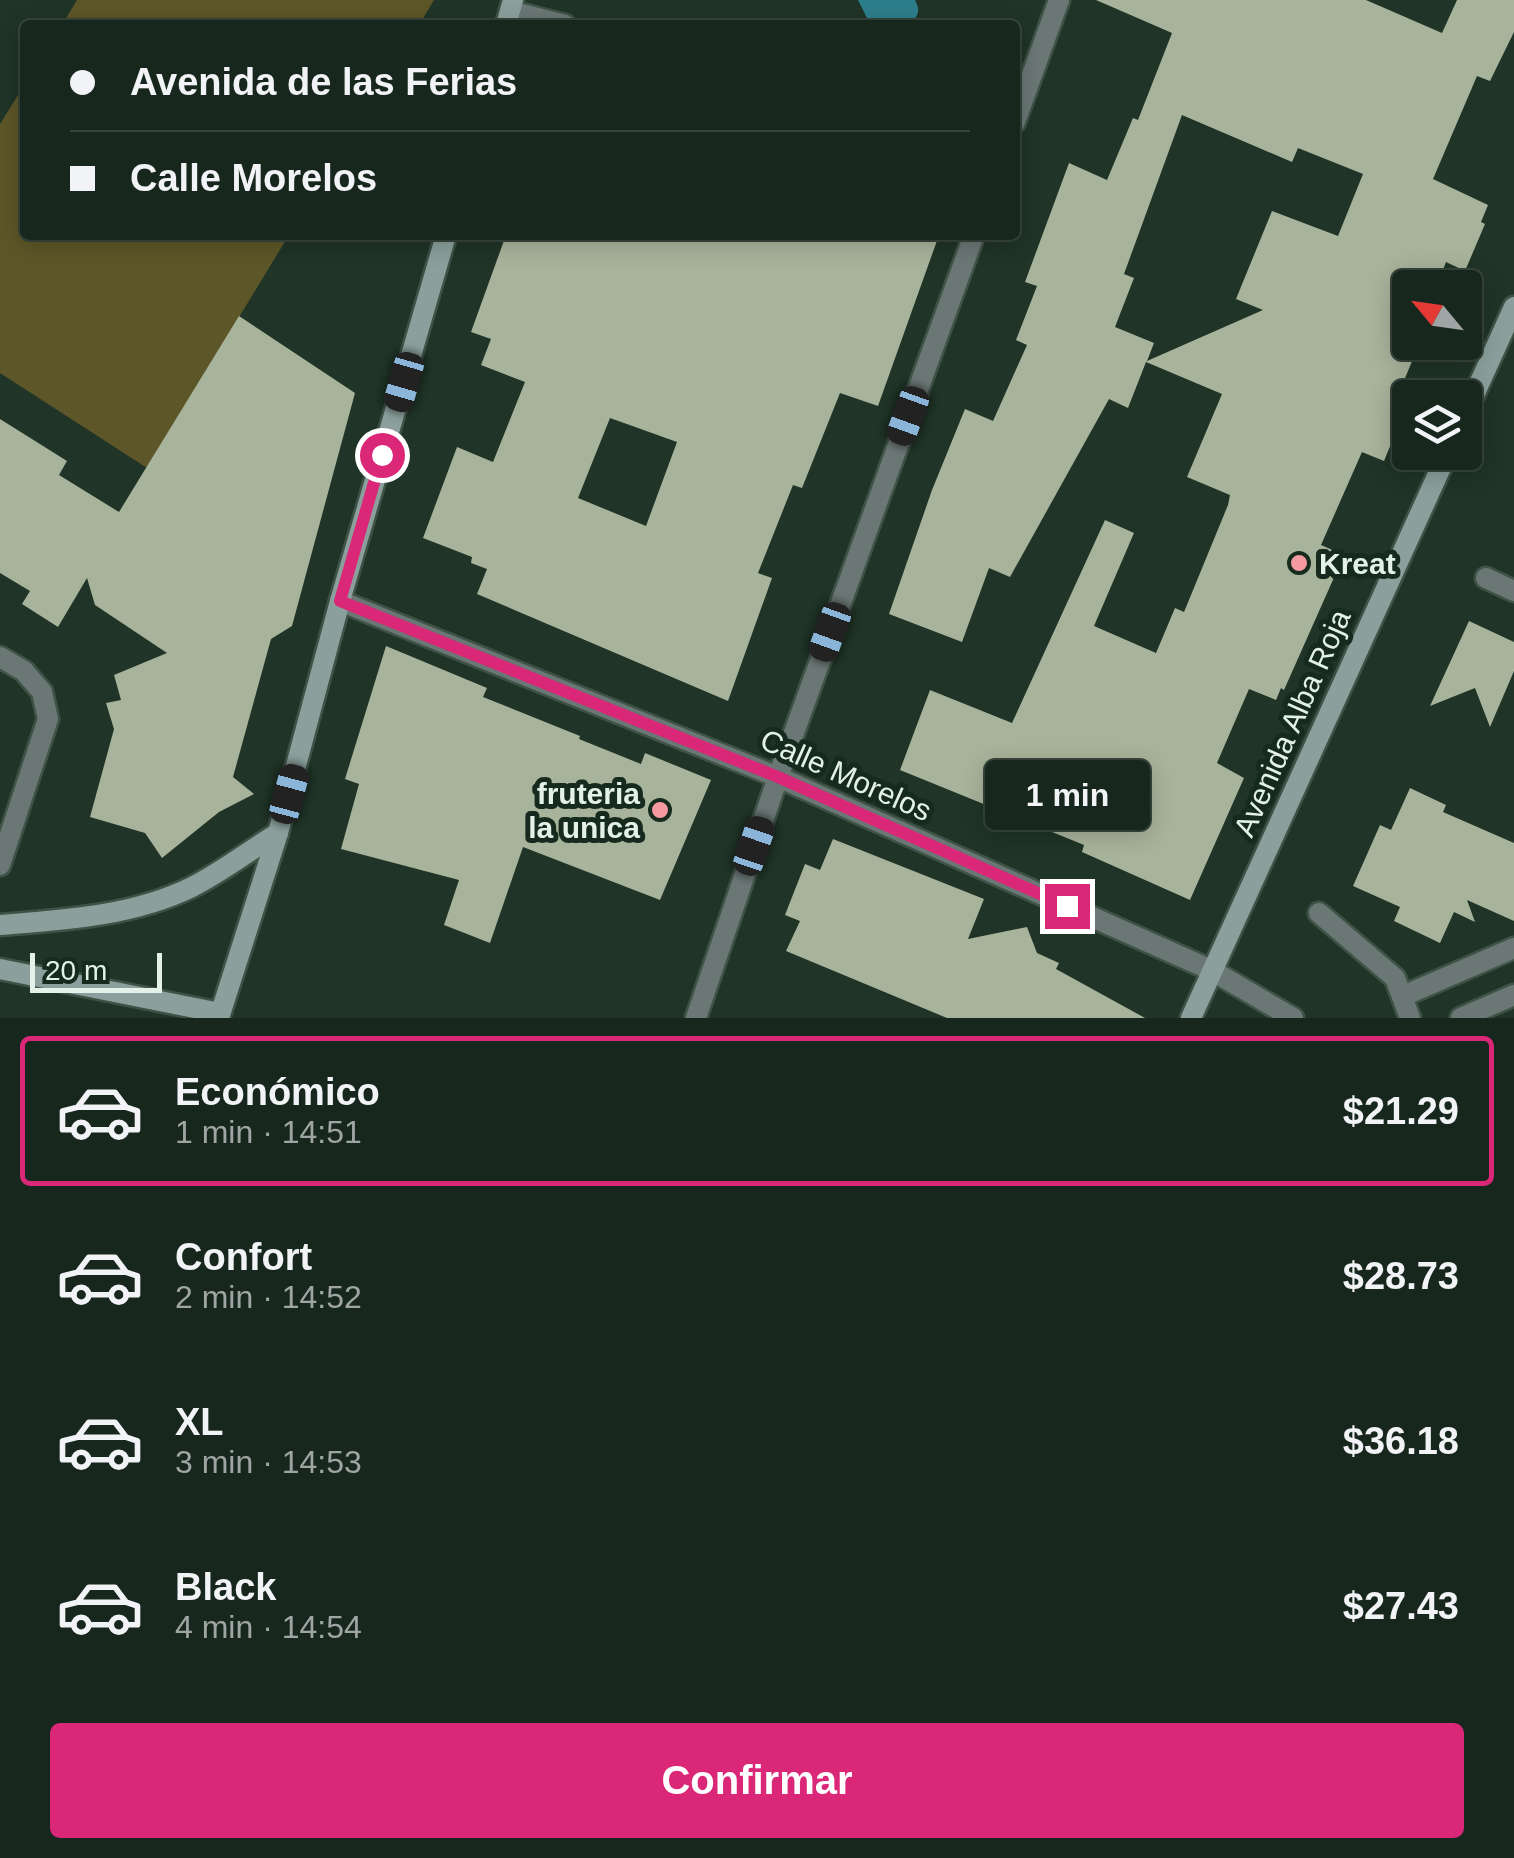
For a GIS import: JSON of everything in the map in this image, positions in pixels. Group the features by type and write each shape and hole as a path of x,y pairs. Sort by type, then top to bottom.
{"main road":[{"path":"0,969 220,1016 278,833 340,601 445,240"},
{"path":"1481,380 1514,306"},
{"name":"Avenida Alba Roja","path":"1191,1018 1440,470"},
{"path":"0,925 134,908 191,887 278,833"}],"street":[{"path":"1020,108 1059,0"},
{"path":"510,12 544,20"},
{"path":"696,1018 778,777 972,240"},
{"path":"1486,578 1514,591"},
{"name":"Calle Morelos","path":"340,601 778,777 1211,970 1293,1018"},
{"path":"0,657 24,671 42,692 48,719 0,865"},
{"path":"1320,913 1395,978 1410,1018"},
{"path":"1403,996 1514,948"},
{"path":"1460,1018 1514,995"}],"shaded area":[{"path":"77,0 434,0 422,20 65,20"},
{"path":"20,92 20,240 286,240 147,468 0,373 0,124"}],"water":[{"path":"858,0 915,0 918,7 913,20 867,18"}],"building":[{"path":"1096,0 1366,0 1442,33 1457,0 1514,0 1514,32 1490,81 1477,76 1433,179 1488,205 1481,222 1485,224 1465,270 1446,262 1443,270 1392,270 1392,360 1413,360 1404,380 1392,380 1392,441 1384,461 1362,452 1321,545 1344,555 1284,690 1281,688 1276,700 1249,689 1217,763 1244,778 1190,900 1082,852 1084,845 900,770 930,690 1012,723 1105,520 1134,533 1094,626 1156,653 1175,608 1184,612 1228,505 1230,495 1187,477 1222,394 1146,362 1128,408 1109,399 1010,577 989,568 962,642 889,614 965,409 993,421 1027,345 1016,340 1037,286 1025,282 1069,163 1107,180 1133,118 1138,120 1172,33","holes":["1182,115 1292,162 1298,148 1363,174 1338,236 1272,211 1236,299 1263,310 1147,361 1154,343 1115,327 1134,278 1124,274"]},
{"path":"504,240 937,240 878,406 840,393 802,488 793,485 758,573 772,578 728,701 477,594 487,569 471,563 472,557 423,538 457,447 493,462 525,382 481,365 491,339 471,332","holes":["610,418 677,442 646,526 578,498"]},
{"path":"239,316 355,393 292,626 271,639 233,777 254,794 219,812 162,858 145,833 90,817 114,729 106,703 121,700 114,675 167,653 95,605 87,578 58,627 22,604 30,591 0,573 0,419 67,461 59,475 119,512"},
{"path":"1469,621 1514,642 1514,671 1490,727 1475,688 1430,706"},
{"path":"386,646 487,688 483,697 580,736 579,739 641,764 645,753 711,780 660,900 523,847 490,943 444,925 459,880 341,849 359,784 345,779"},
{"path":"1410,788 1446,805 1443,812 1514,843 1514,921 1467,900 1475,922 1454,912 1440,943 1394,921 1400,907 1353,886 1380,825 1391,830"},
{"path":"833,839 984,899 968,939 1027,927 1037,953 1059,963 1056,969 1145,1018 947,1018 786,951 800,921 785,915 805,864 820,870"}],"place":[{"name":"Kreat","path":"1299,563"},
{"name":"fruteria la unica","path":"660,810"}],"route":[{"path":"382,455 340,601 778,777 1067,906"}]}
